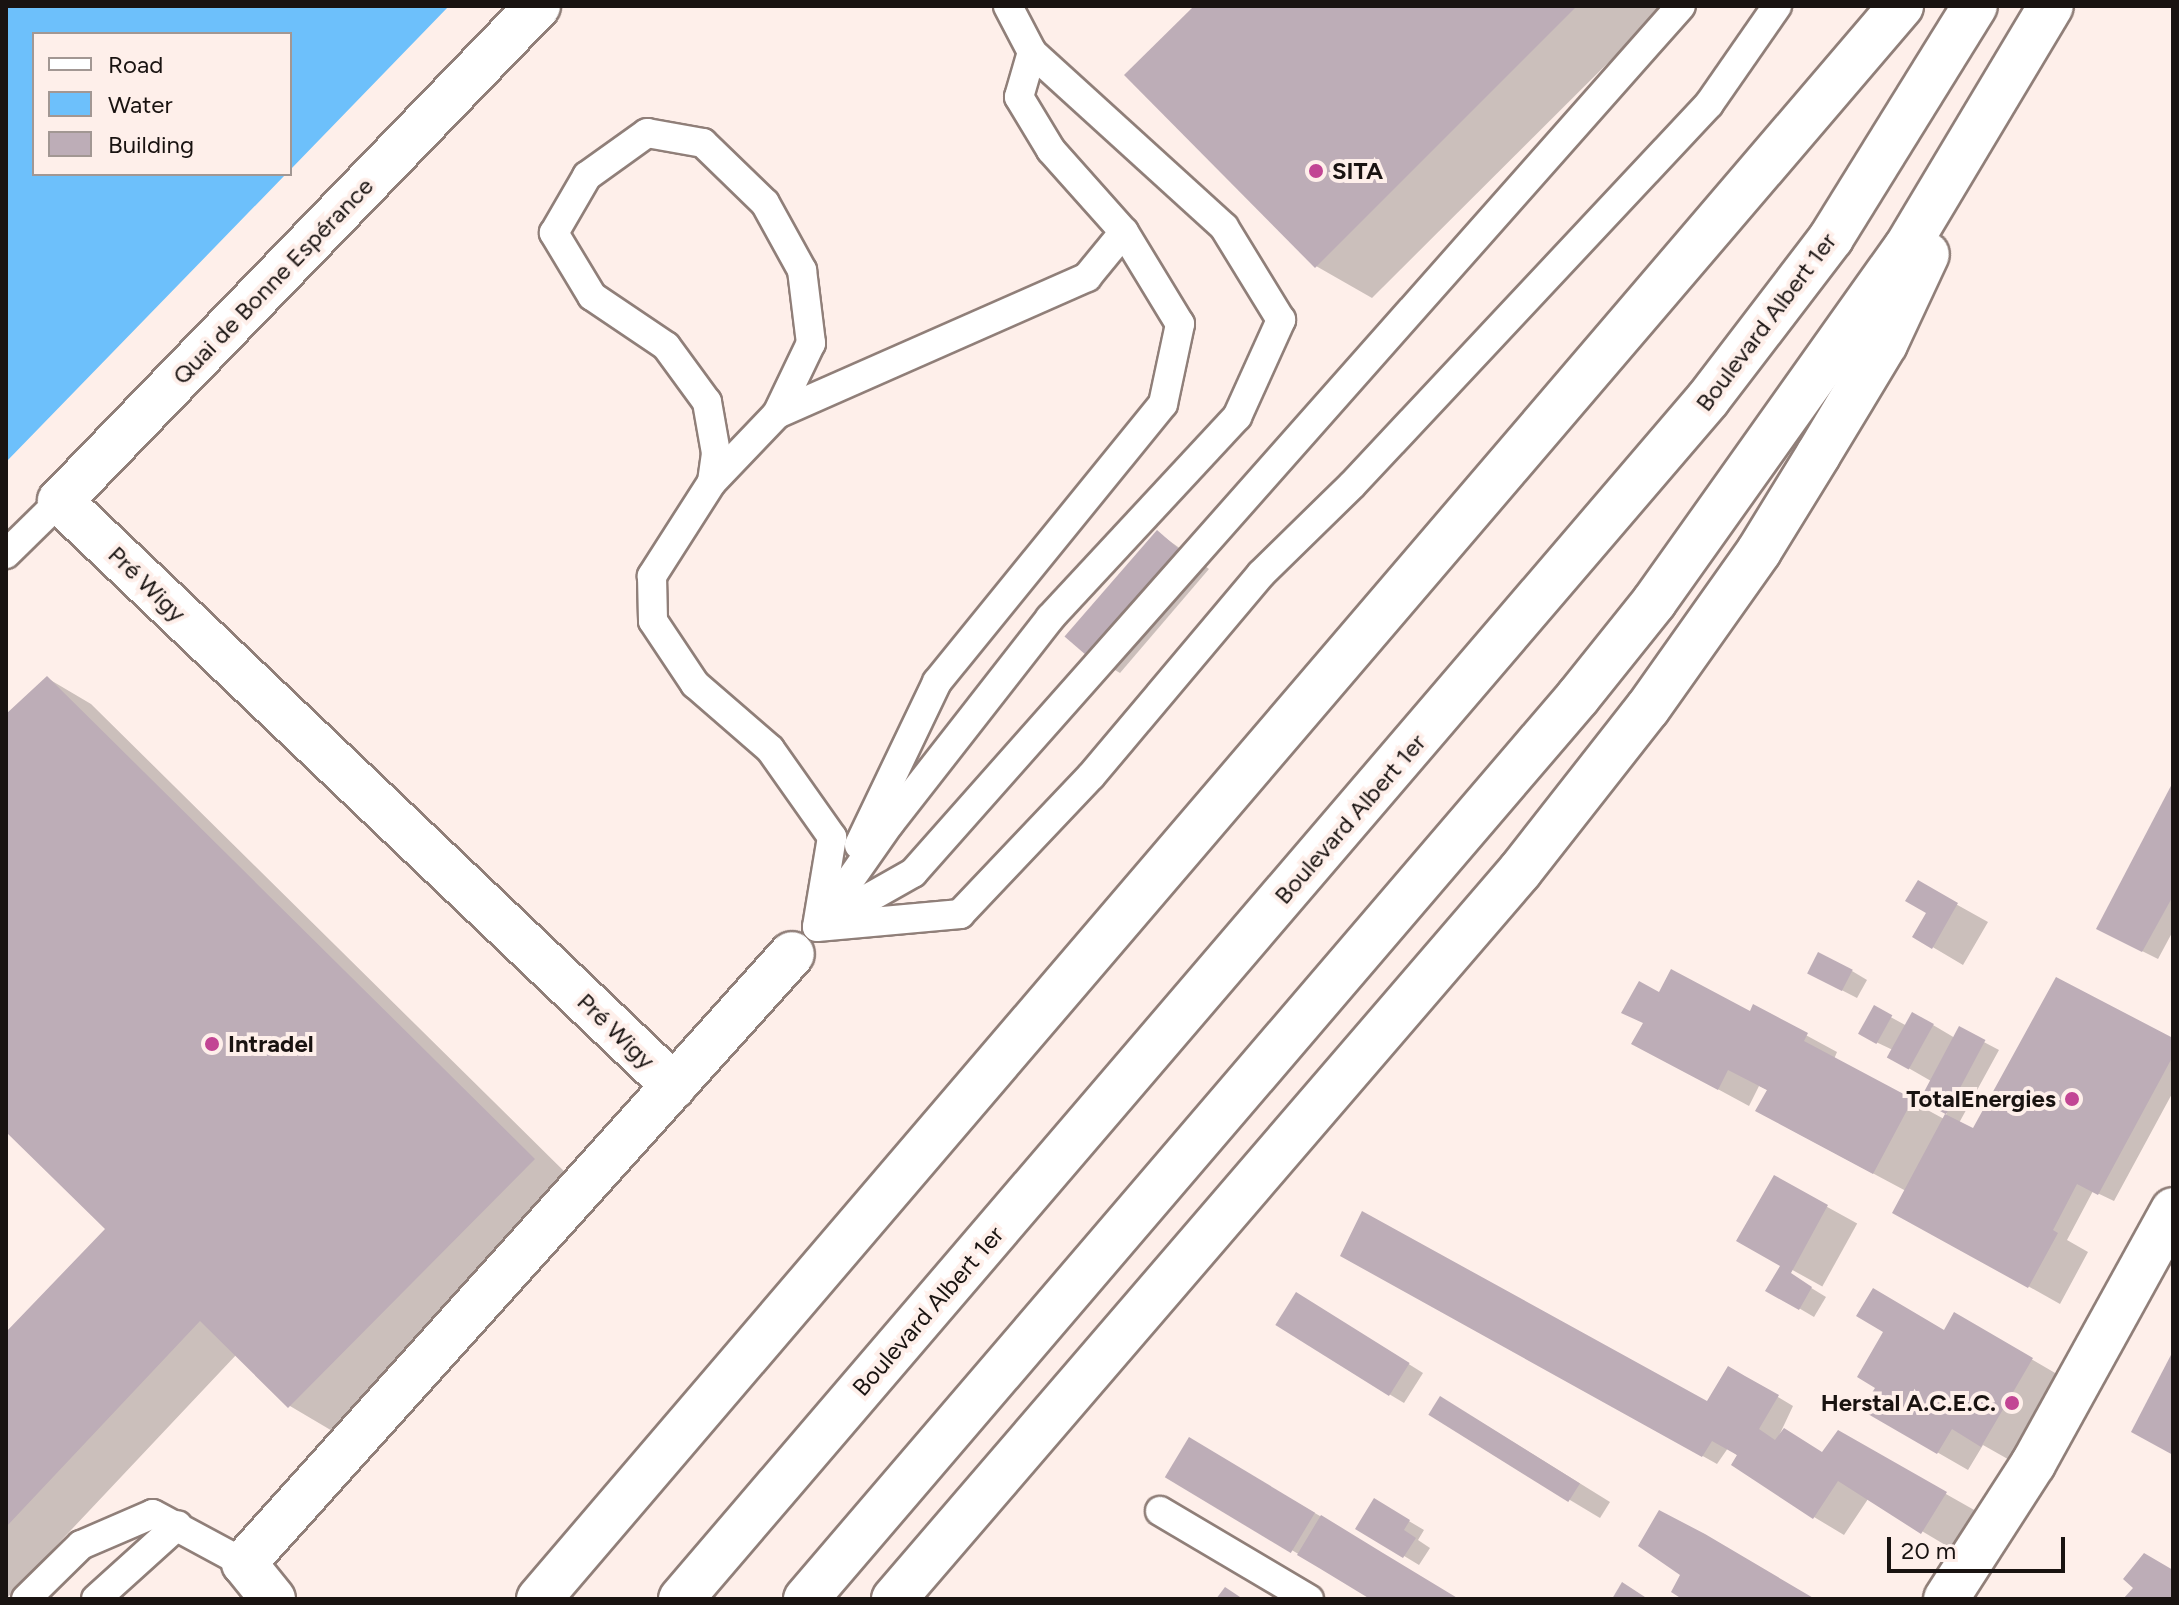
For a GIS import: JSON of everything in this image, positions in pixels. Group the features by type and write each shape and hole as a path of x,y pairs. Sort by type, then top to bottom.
{"main road":[{"name":"Quai de Bonne Espérance","path":"60,501 538,6"},
{"path":"539,1599 1901,6"},
{"name":"Boulevard Albert 1er","path":"681,1599 1507,637 1778,312 1901,130 1975,6"},
{"path":"806,1599 1578,697 1711,525 1850,330 1972,138 2051,6"},
{"path":"894,1599 1520,871 1648,708 1759,551 1885,344 1972,138"},
{"name":"Pré Wigy","path":"60,501 674,1086 244,1563"},
{"path":"674,1086 804,940"},
{"path":"1946,1599 2033,1464 2167,1236"},
{"path":"244,1563 273,1599"}],"lane":[{"path":"804,940 890,823 1050,618 1237,417 1281,320 1224,227 1032,52 1008,6"},
{"path":"804,940 913,873 1681,6"},
{"path":"804,940 960,914 1091,776 1261,574 1352,485 1709,104 1777,6"},
{"path":"804,940 937,682 1163,404 1180,324 1124,232 1051,150 1019,97 1032,52"},
{"path":"712,482 716,453 707,402 666,346 592,296 554,233 587,176 647,133 703,143 765,203 802,270 811,343 777,414 712,482 652,576 653,621 695,684 770,749 832,837 804,940"},
{"path":"777,414 1087,277 1124,232"},
{"name":"Quai de Bonne Espérance","path":"6,554 60,501"},
{"path":"1160,1511 1309,1599"},
{"path":"26,1599 81,1545 153,1514 244,1563"},
{"path":"96,1599 178,1525"}],"water":[{"path":"6,6 449,6 292,168 292,32 32,32 32,176 284,176 6,462"}],"building":[{"name":"SITA","path":"1194,6 1577,6 1315,268 1124,75"},
{"path":"1157,530 1180,550 1087,656 1064,636"},
{"name":"Intradel","path":"47,676 535,1159 288,1408 200,1321 6,1527 6,1332 105,1229 6,1132 6,714"},
{"path":"2173,782 2173,896 2142,952 2096,929"},
{"path":"1918,880 1958,903 1932,949 1912,937 1926,913 1905,901"},
{"path":"1818,952 1853,970 1842,991 1807,973"},
{"path":"1671,969 1750,1011 1753,1004 1808,1033 1804,1041 1913,1099 1873,1174 1755,1111 1767,1090 1728,1070 1718,1090 1631,1044 1643,1023 1621,1013 1639,981 1659,992"},
{"path":"2056,977 2173,1038 2173,1056 2098,1195 2077,1184 2053,1230 2058,1233 2028,1288 1892,1213 1945,1114 1973,1128"},
{"path":"1874,1005 1892,1015 1876,1044 1858,1034"},
{"path":"1912,1012 1934,1024 1909,1070 1887,1057"},
{"path":"1959,1026 1985,1040 1946,1114 1920,1100"},
{"path":"1774,1175 1828,1205 1791,1273 1812,1287 1799,1310 1765,1291 1780,1266 1736,1241"},
{"path":"1362,1211 1707,1401 1728,1366 1779,1395 1759,1429 1775,1440 1784,1428 1822,1452 1838,1430 1947,1492 1921,1534 1838,1481 1813,1519 1731,1465 1737,1455 1712,1441 1702,1457 1340,1256"},
{"path":"1873,1288 1944,1330 1954,1312 2033,1358 1981,1447 1952,1429 1937,1454 1861,1410 1875,1388 1857,1377 1883,1332 1856,1316"},
{"path":"1296,1292 1410,1363 1389,1396 1275,1325"},
{"path":"2173,1351 2173,1455 2131,1432"},
{"path":"1440,1396 1580,1483 1568,1502 1428,1415"},
{"path":"1189,1437 1315,1513 1291,1553 1165,1477"},
{"path":"1374,1498 1410,1520 1404,1530 1416,1538 1403,1558 1355,1529"},
{"path":"1659,1510 1815,1599 1682,1599 1671,1592 1680,1575 1638,1546"},
{"path":"1321,1515 1459,1599 1370,1599 1297,1555"},
{"path":"2144,1553 2173,1570 2173,1599 2123,1599 2133,1588 2123,1579"},
{"path":"1622,1582 1648,1599 1612,1599"},
{"path":"1225,1587 1243,1599 1216,1599"}],"place":[{"name":"SITA","path":"1316,171"},
{"name":"Intradel","path":"212,1044"},
{"name":"TotalEnergies","path":"2072,1099"},
{"name":"Herstal A.C.E.C.","path":"2012,1403"}]}
